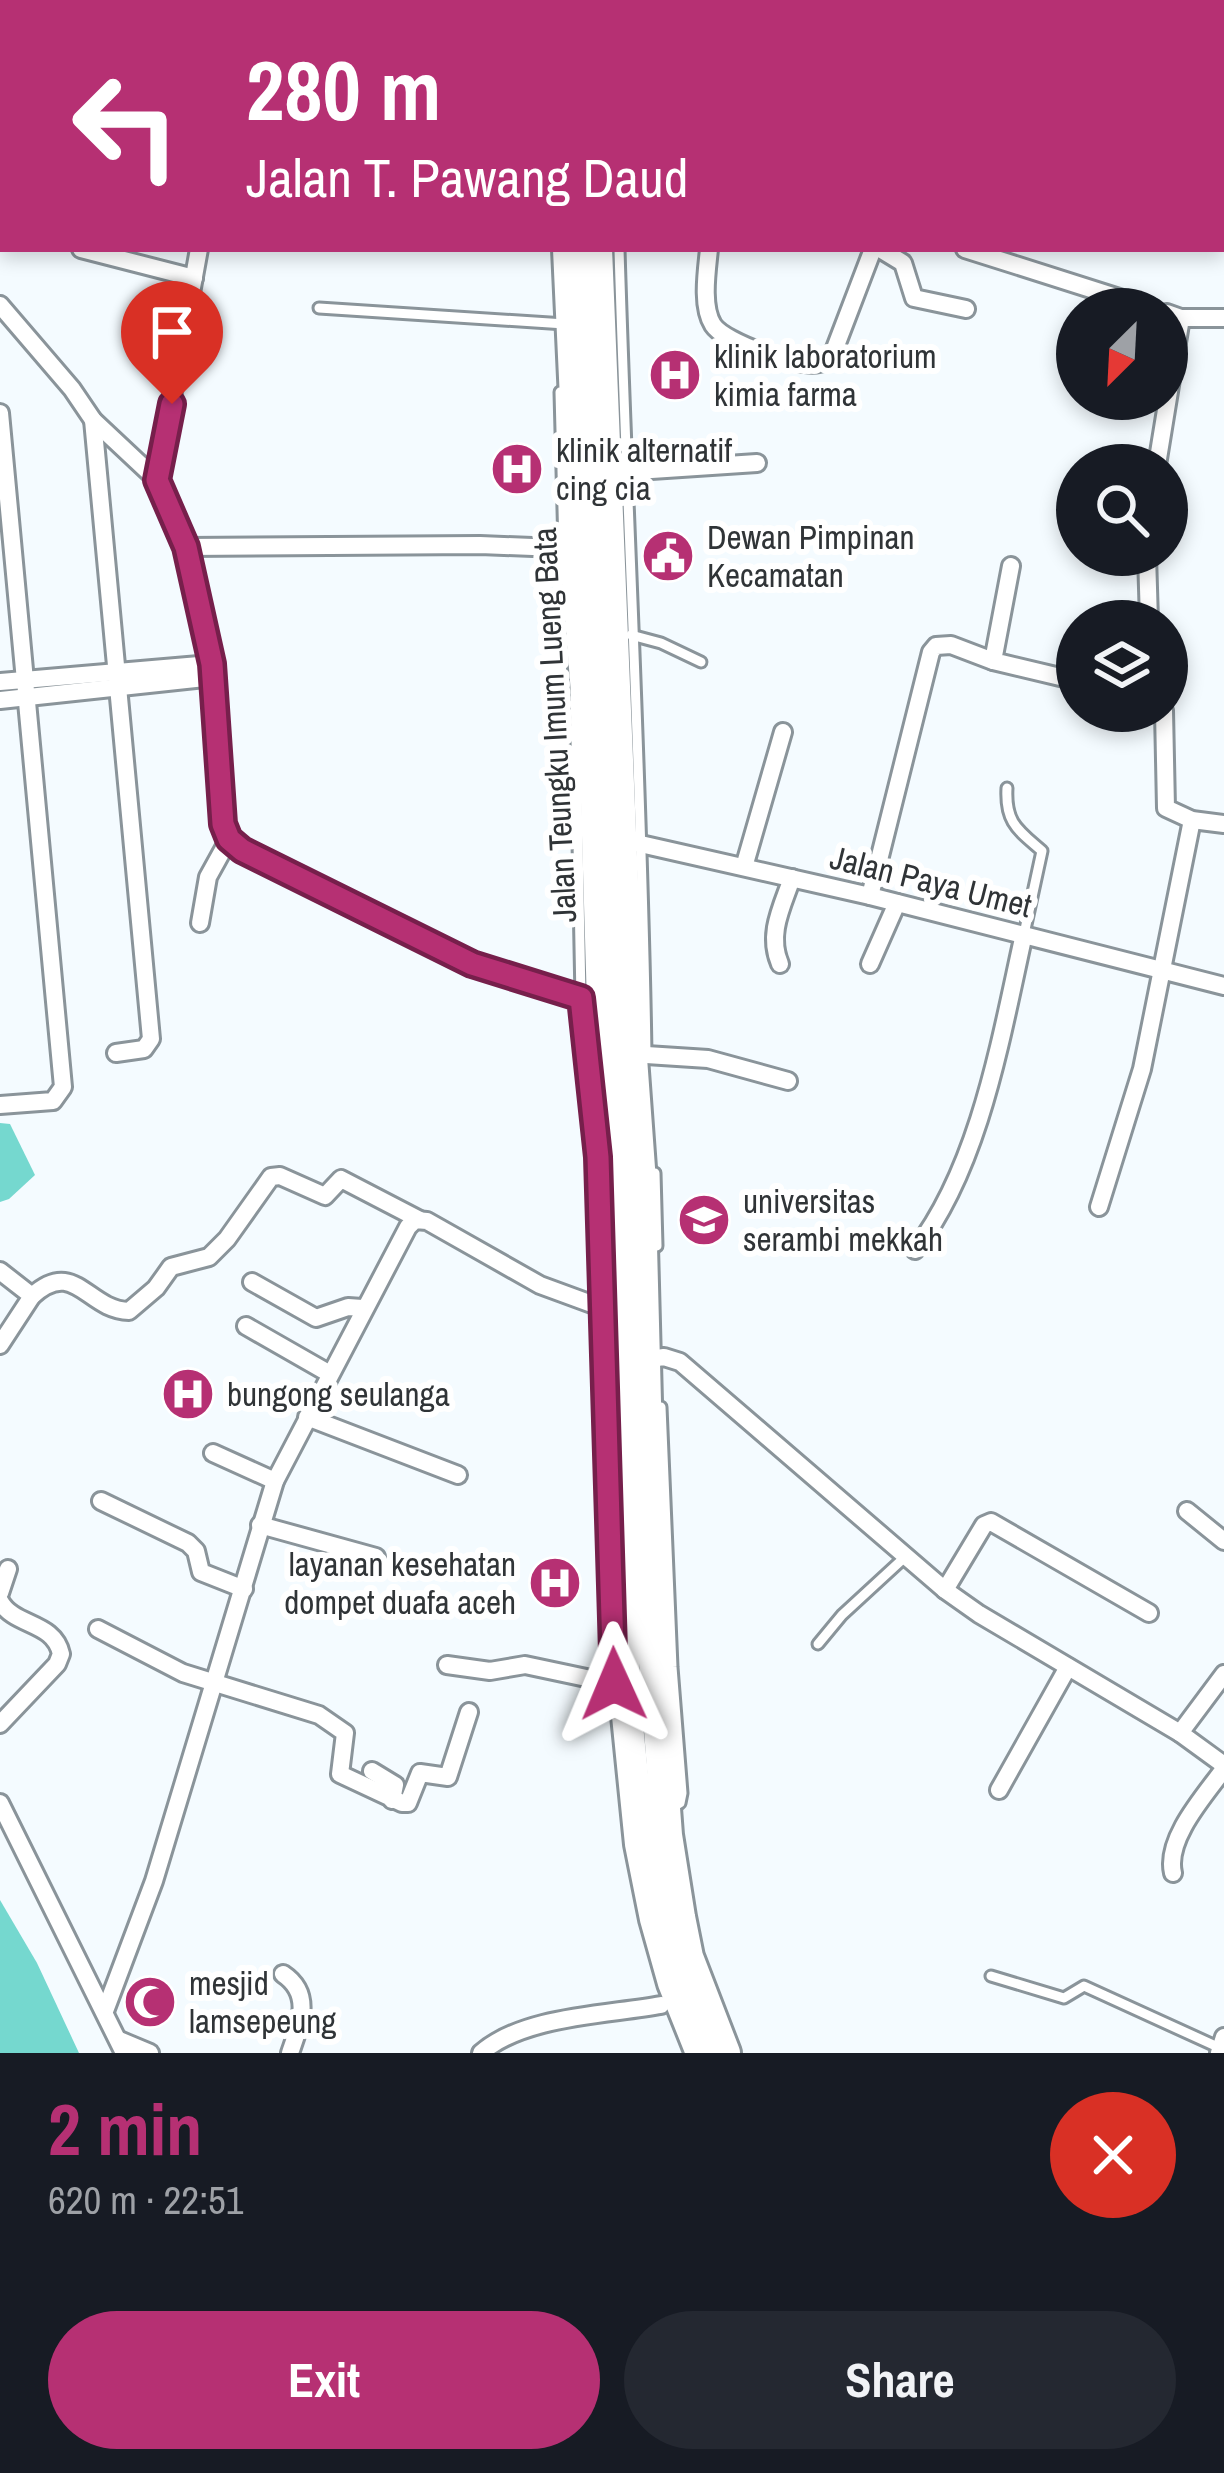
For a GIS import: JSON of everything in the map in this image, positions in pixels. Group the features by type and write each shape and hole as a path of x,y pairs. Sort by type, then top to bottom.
{"highway":[{"name":"Jalan Teungku Imum Lueng Bata","path":"568,252 565,324 573,549 592,667 592,1001 636,1161 654,1357 652,1636 658,1830 668,1918"},
{"name":"Jalan Teungku Imum Lueng Bata","path":"597,252 616,472 642,1062 636,1161 611,1312 626,1518 619,1685 658,1830 747,2053"},
{"name":"Jalan Teungku Imum Lueng Bata","path":"658,1830 632,1886 636,1922 661,2006 682,2053"},
{"path":"668,1918 673,1983 701,2053"},
{"path":"668,1918 724,2053"}],"street":[{"path":"93,252 194,278"},
{"path":"157,480 198,252"},
{"path":"709,252 707,314 718,332 753,349 813,364 828,359 833,351 876,252"},
{"path":"883,252 903,263 914,298 966,309"},
{"path":"991,253 1093,288"},
{"path":"0,305 93,420 157,480 186,547 213,670 223,824 229,839 242,850 472,964 592,1001"},
{"path":"1188,316 1224,319"},
{"path":"0,413 63,1088 53,1101 0,1105"},
{"path":"93,420 151,1039 144,1049 116,1052"},
{"path":"616,472 757,463"},
{"path":"186,547 573,549"},
{"path":"993,661 1012,566"},
{"path":"870,896 928,657 936,646 951,645 1056,676"},
{"path":"0,682 27,688 213,670"},
{"path":"0,700 27,688"},
{"path":"744,868 783,732"},
{"path":"1164,732 1166,808 1192,820 1224,824"},
{"path":"1099,1207 1142,1069 1192,820"},
{"path":"200,923 208,877 229,839"},
{"name":"Jalan Paya Umet","path":"632,842 897,902 1224,986"},
{"path":"780,964 773,949 774,934 793,878"},
{"path":"870,964 897,902"},
{"path":"915,1250 945,1207 964,1162 1024,934"},
{"path":"642,1062 708,1059 788,1081"},
{"path":"0,1346 32,1296 48,1281 62,1280 118,1310 129,1311 156,1288 171,1267 206,1258 218,1248 271,1177 280,1176 325,1196 341,1180 540,1285 611,1312"},
{"path":"105,2011 154,1881 275,1481 362,1308 408,1227 420,1220"},
{"path":"0,1271 32,1296"},
{"path":"252,1282 316,1318 348,1307 362,1308"},
{"path":"246,1326 330,1374"},
{"path":"654,1357 673,1359 697,1376 945,1590 1180,1733 1224,1767 1189,1820 1172,1856 1173,1874"},
{"path":"307,1417 458,1475"},
{"path":"213,1453 275,1481"},
{"path":"101,1501 188,1543 196,1551 201,1572 244,1589"},
{"path":"1187,1511 1224,1541"},
{"path":"945,1590 984,1525 991,1522 1149,1613"},
{"path":"260,1525 376,1557"},
{"path":"0,1724 61,1654 52,1634 12,1615 0,1597 8,1569"},
{"path":"98,1629 165,1665 338,1725 344,1733 340,1774 408,1803 419,1773 448,1777 470,1712"},
{"path":"447,1665 490,1671 525,1665 619,1685"},
{"path":"999,1790 1068,1666"},
{"path":"1180,1733 1224,1674"},
{"path":"372,1771 395,1785 392,1799"},
{"path":"0,1802 122,2046 150,2053"},
{"path":"284,1974 297,1983 303,2013 290,2053"},
{"path":"481,2053 524,2028 661,2006"}],"lane":[{"path":"319,308 565,324 559,252"},
{"path":"616,472 619,252"},
{"path":"624,634 661,643 700,662"},
{"path":"1007,788 1011,823 1019,836 1042,851 1024,934"},
{"path":"592,1001 611,1312 610,1514"},
{"path":"636,1161 657,1265"},
{"path":"658,1830 682,1792 660,1397"},
{"path":"818,1644 905,1557"},
{"path":"611,1559 619,1685"},
{"path":"991,1976 1064,1998 1084,1986 1221,2046"}],"shaded area":[{"path":"0,1123 10,1124 35,1175 0,1202"},
{"path":"0,1900 37,1963 79,2053 0,2053"}],"place":[{"name":"klinik laboratorium kimia farma","path":"675,375"},
{"name":"klinik alternatif cing cia","path":"517,469"},
{"name":"Dewan Pimpinan Kecamatan","path":"668,556"},
{"name":"universitas serambi mekkah","path":"704,1220"},
{"name":"bungong seulanga","path":"188,1394"},
{"name":"layanan kesehatan dompet duafa aceh","path":"555,1583"},
{"name":"mesjid lamsepeung","path":"150,2002"}],"route":[{"path":"172,404 157,480 186,547 212,664 223,824 229,839 242,850 472,964 581,998 598,1157 614,1684"}]}
